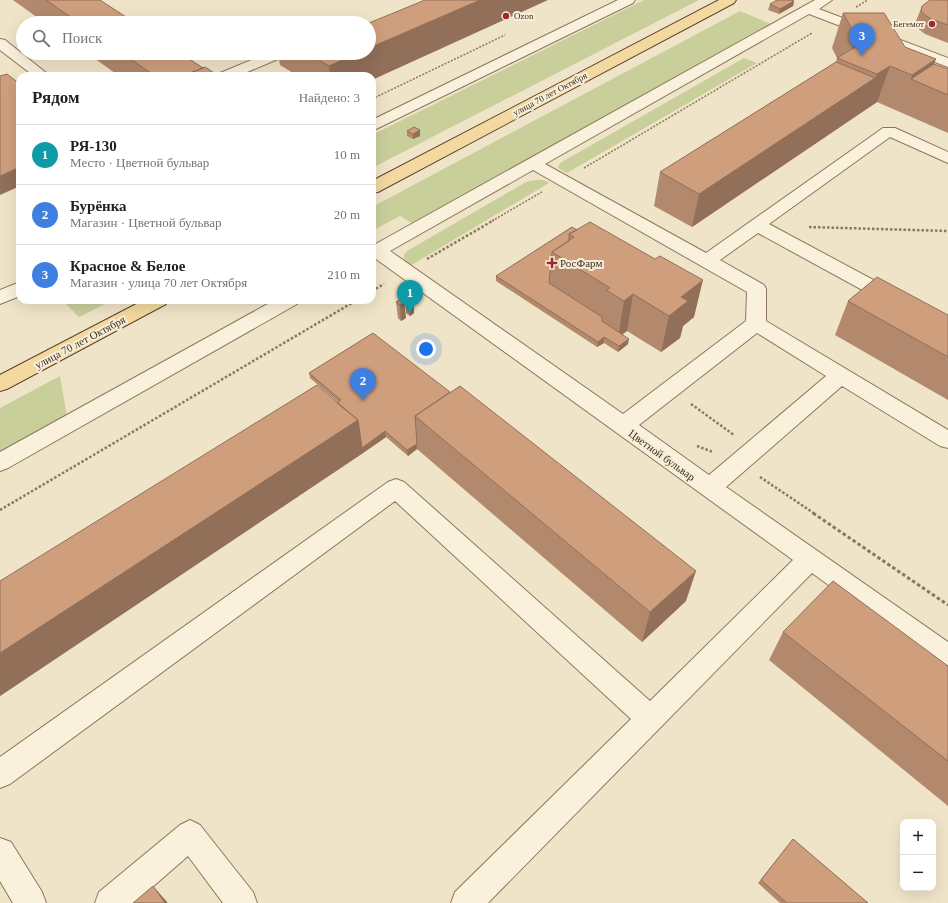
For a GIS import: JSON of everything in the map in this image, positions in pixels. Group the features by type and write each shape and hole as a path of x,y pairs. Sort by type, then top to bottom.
{"main road":[{"name":"улица 70 лет Октября","path":"376,186 729,0"},
{"name":"улица 70 лет Октября","path":"0,384 151,304"}],"street":[{"path":"376,124 628,0"},
{"path":"376,252 825,0"},
{"path":"808,9 948,64"},
{"path":"0,43 16,55"},
{"path":"907,63 910,49"},
{"path":"22,60 38,72"},
{"path":"235,72 263,60"},
{"path":"707,261 888,131 948,158"},
{"path":"534,164 757,289 756,324"},
{"path":"757,225 948,328"},
{"name":"Цветной бульвар","path":"376,254 406,271 948,657"},
{"path":"0,298 16,290"},
{"path":"0,462 283,304"},
{"path":"756,324 948,440"},
{"path":"623,426 756,324"},
{"path":"709,488 739,464 840,376"},
{"path":"0,774 396,488 651,719"},
{"path":"466,903 810,559"},
{"path":"110,903 190,835 242,903"},
{"path":"0,853 31,903"}],"path":[{"path":"376,289 564,180 868,0"},
{"path":"376,97 508,34"},
{"path":"804,227 948,231"},
{"path":"0,510 350,304"},
{"path":"671,390 755,450"},
{"path":"739,464 948,605"}],"green space":[{"path":"644,0 699,0 376,166 376,133"},
{"path":"740,11 771,24 413,224 400,216 376,229 376,205"},
{"path":"744,58 757,63 567,173 558,168 560,163"},
{"path":"544,180 549,183 410,266 404,259 404,255 407,251 526,182"},
{"path":"66,304 105,304 79,317"},
{"path":"60,376 67,417 0,454 0,408"}],"building":[{"path":"46,0 100,0 124,16 69,16"},
{"path":"425,0 480,0 376,45 376,20"},
{"path":"777,0 794,1 780,9 770,4"},
{"path":"930,0 948,0 948,25 931,19 921,12 922,6"},
{"path":"843,13 884,13 905,47 936,59 912,75 890,66 877,74 837,58 860,44"},
{"path":"132,60 191,60 203,68 193,72 149,72"},
{"path":"319,60 342,60 329,66"},
{"path":"836,62 875,78 699,194 660,172"},
{"path":"934,64 948,69 948,95 911,79"},
{"path":"205,67 213,72 193,72"},
{"path":"7,74 16,81 16,169 0,176 0,76"},
{"path":"414,127 420,130 413,134 407,131"},
{"path":"590,222 655,259 660,256 703,280 681,297 688,301 669,316 633,294 624,301 606,290 610,288 552,252 574,237 569,234"},
{"path":"572,227 577,230 569,234 569,241 552,252 549,283 602,317 602,321 629,339 619,346 604,337 598,342 496,276"},
{"path":"877,277 948,315 948,357 848,301"},
{"path":"409,294 413,297 409,300 405,297"},
{"path":"401,299 404,302 400,305 396,302"},
{"path":"373,333 450,392 415,416 417,444 407,450 385,431 362,448 358,420 337,403 341,400 309,373"},
{"path":"317,385 358,420 0,653 0,581"},
{"path":"460,386 696,571 650,612 415,416"},
{"path":"833,581 948,666 948,761 783,632"},
{"path":"793,839 868,903 787,903 761,880"},
{"path":"153,886 165,903 133,903"}],"place":[{"name":"Ozon","path":"506,16"},
{"name":"Бегемот","path":"932,24"},
{"name":"Красное & Белое","path":"862,56"},
{"name":"РосФарм","path":"552,263"},
{"name":"РЯ-130","path":"410,313"},
{"name":"Бурёнка","path":"363,401"}]}
